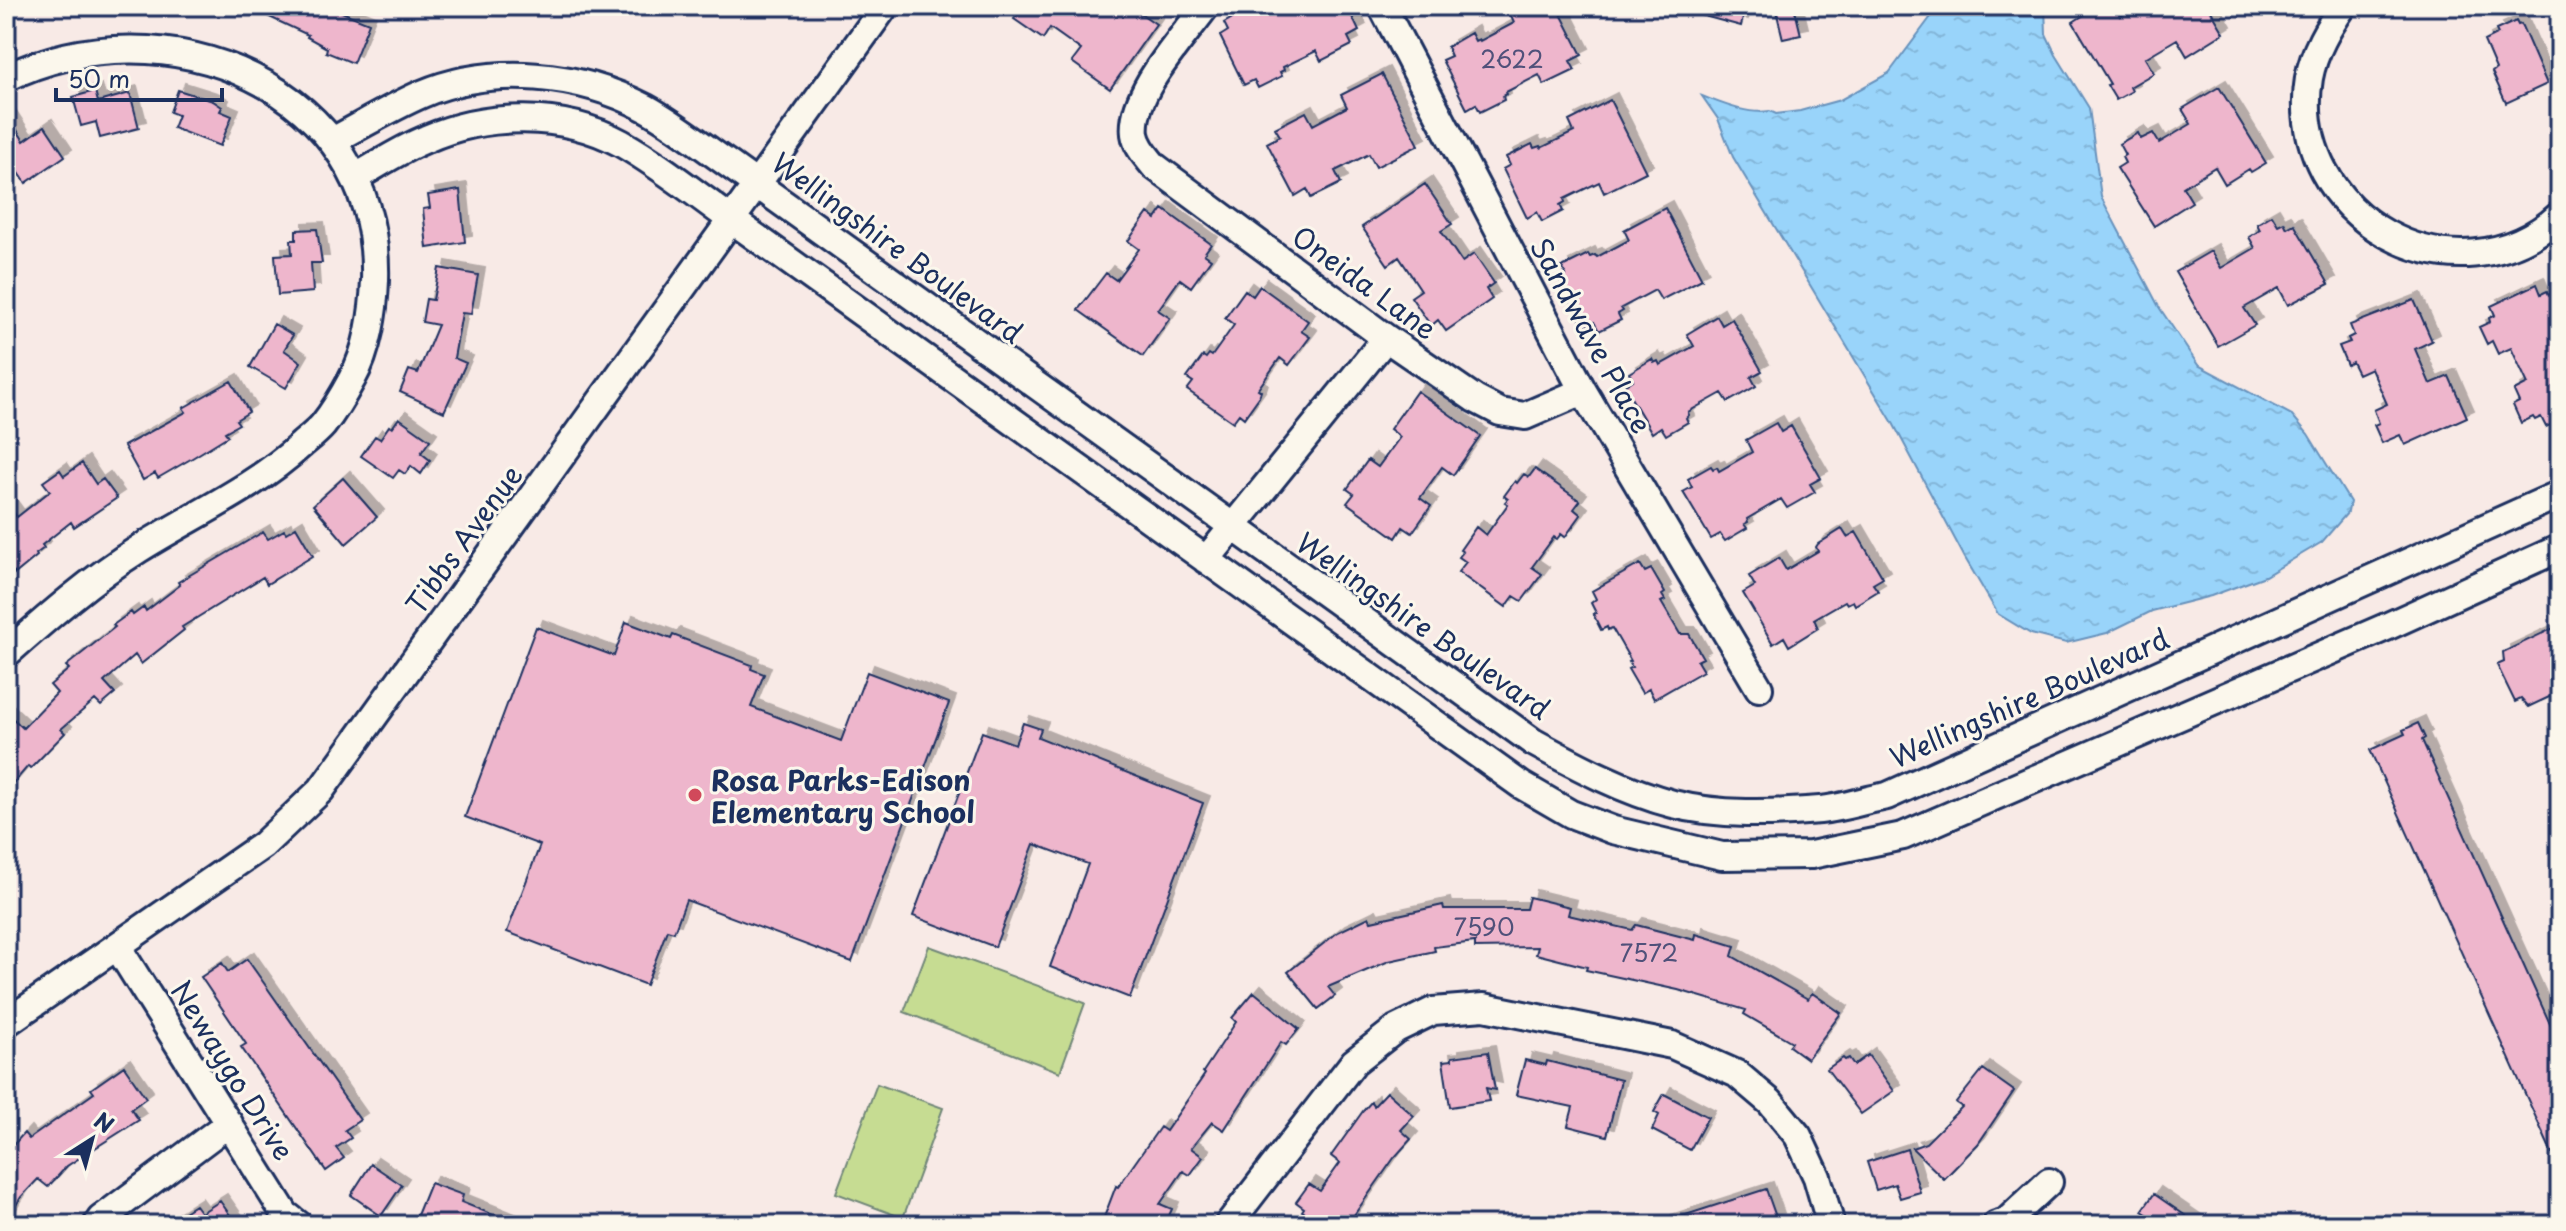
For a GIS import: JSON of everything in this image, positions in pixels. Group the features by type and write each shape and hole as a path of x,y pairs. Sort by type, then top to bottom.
{"street":[{"name":"Tibbs Avenue","path":"6,1023 263,845 321,790 885,6"},
{"name":"Oneida Lane","path":"1206,6 1148,86 1137,107 1135,135 1142,152 1168,178 1386,338 1475,399 1500,412 1525,416 1583,391"},
{"name":"Sandwave Place","path":"1382,6 1583,391 1759,688"},
{"path":"2343,6 2321,40 2309,78 2308,117 2317,156 2336,191 2364,220 2398,241 2424,250 2452,254 2486,252 2518,243 2548,226 2560,215"},
{"path":"6,78 59,51 112,38 167,38 238,57 285,86 336,139 356,177 376,250 374,312 354,376 322,426 273,471 136,551 60,607 6,654"},
{"name":"Wellingshire Boulevard","path":"336,139 401,103 433,90 482,79 534,76 560,79 608,91 650,110 1533,742 1575,765 1671,803 1724,812 1824,810 1887,796 2560,494"},
{"path":"356,177 417,142 454,128 498,120 544,121 576,126 625,145 1521,785 1571,814 1613,830 1722,856 1811,855 1903,836 2386,627 2560,548"},
{"path":"1206,560 1386,338"},
{"name":"Newaygo Drive","path":"117,946 285,1214 299,1225"},
{"path":"1228,1225 1354,1062 1396,1029 1433,1011 1484,1007 1672,1045 1737,1074 1770,1102 1798,1136 1817,1177 1831,1225"},
{"path":"97,1225 229,1123"},
{"path":"1996,1225 2006,1222 2049,1182"}],"green space":[{"path":"929,946 1085,1003 1060,1072 904,1012"},
{"path":"877,1084 943,1108 903,1218 836,1193"}],"water":[{"path":"1939,6 2045,6 2046,34 2089,108 2101,197 2159,307 2198,365 2292,415 2308,434 2350,502 2348,512 2322,542 2265,576 2211,596 2152,611 2107,633 2066,643 2031,634 1998,614 1893,423 1733,157 1718,119 1702,96 1736,108 1776,114 1840,100 1889,73"}],"building":[{"path":"246,6 327,6 369,23 353,63 326,52 327,48 308,35"},
{"path":"1023,6 1130,6 1156,24 1110,89 1072,62 1081,50 1050,28 1043,39 1014,19"},
{"path":"1278,6 1347,6 1359,31 1348,37 1352,45 1321,61 1316,51 1283,67 1284,70 1280,72 1282,76 1258,88 1254,80 1244,85 1220,36 1228,31 1224,23 1248,9 1252,16 1256,14 1257,17"},
{"path":"1522,6 1557,6 1582,55 1570,61 1575,70 1544,85 1539,75 1506,92 1504,100 1480,112 1476,104 1467,109 1442,60 1451,56 1447,47 1471,33 1475,41 1480,41 1514,23 1509,12"},
{"path":"1690,6 1746,6 1741,26 1689,12"},
{"path":"1775,6 1794,6 1801,35 1783,39"},
{"path":"2098,6 2115,6 2121,16 2137,6 2208,6 2224,33 2187,56 2177,39 2145,58 2154,73 2130,87 2132,91 2116,100 2107,85 2110,84 2073,22"},
{"path":"2516,21 2518,25 2521,24 2547,84 2506,103 2492,72 2496,69 2484,41 2498,34 2496,30"},
{"path":"1382,74 1419,145 1376,167 1369,154 1335,171 1341,183 1311,198 1307,189 1295,196 1267,143 1280,136 1275,128 1306,112 1313,125 1347,107 1341,95"},
{"path":"2219,87 2266,163 2251,172 2249,169 2225,184 2215,167 2183,187 2192,202 2154,226 2117,168 2125,163 2122,157 2125,155 2119,144 2138,133 2141,139 2153,133 2159,143 2191,124 2182,109"},
{"path":"178,90 213,101 222,107 220,111 232,116 220,146 173,128 178,115 170,112"},
{"path":"95,91 98,102 130,93 139,128 100,138 96,122 81,126 73,97"},
{"path":"1610,100 1646,172 1604,193 1599,182 1564,199 1565,202 1560,205 1563,211 1542,222 1537,212 1527,218 1503,169 1510,165 1506,157 1532,144 1534,148 1541,148 1574,132 1569,121"},
{"path":"6,113 24,141 45,126 65,156 26,183 6,154"},
{"path":"1425,184 1452,224 1441,231 1462,262 1474,254 1494,283 1486,289 1492,299 1446,331 1438,320 1431,326 1411,297 1421,290 1399,257 1388,265 1362,227"},
{"path":"460,190 465,242 427,248 423,209 430,208 428,195"},
{"path":"1665,208 1702,279 1661,300 1655,290 1621,308 1623,311 1618,314 1621,320 1599,331 1594,322 1584,327 1559,279 1566,275 1562,267 1588,254 1597,257 1629,240 1624,230"},
{"path":"1163,209 1211,244 1204,254 1211,259 1191,287 1180,279 1158,310 1170,318 1143,356 1078,310 1106,273 1116,280 1139,249 1128,241 1148,213 1156,219"},
{"path":"2272,215 2278,225 2284,222 2287,228 2294,224 2329,284 2288,305 2279,288 2244,308 2255,325 2218,346 2175,272 2211,251 2221,268 2255,248 2249,237 2260,230 2257,224"},
{"path":"317,229 322,263 311,263 313,292 278,295 275,255 292,254 291,240 296,240 296,230"},
{"path":"439,268 478,275 471,314 462,313 454,358 466,363 444,412 400,392 409,370 418,373 438,325 422,322 426,299 433,300"},
{"path":"2537,284 2541,294 2547,291 2549,295 2560,290 2560,421 2546,427 2541,417 2521,423 2513,405 2519,402 2514,391 2528,384 2511,348 2498,354 2492,341 2487,344 2479,327 2490,322 2489,318 2495,315 2491,306"},
{"path":"1260,286 1308,321 1301,331 1310,337 1289,365 1280,358 1258,389 1261,391 1259,397 1244,418 1239,414 1233,422 1187,390 1193,382 1187,378 1203,356 1212,356 1234,325 1225,318 1245,290 1253,296"},
{"path":"2414,300 2432,341 2415,349 2430,384 2449,376 2467,417 2405,445 2400,435 2382,443 2374,425 2379,423 2374,410 2387,404 2371,368 2358,374 2352,362 2347,365 2339,346 2350,342 2348,338 2354,335 2350,325"},
{"path":"1717,316 1722,325 1732,319 1762,371 1751,377 1756,386 1728,402 1722,393 1688,412 1688,422 1666,435 1661,427 1652,433 1624,386 1633,380 1629,373 1652,359 1660,365 1694,346 1687,334"},
{"path":"274,324 293,335 284,350 301,362 286,388 250,367"},
{"path":"231,381 249,412 236,420 239,424 225,432 228,436 189,460 158,478 155,473 143,480 124,446 186,412 183,408"},
{"path":"1417,391 1480,436 1453,475 1442,467 1420,498 1431,506 1412,533 1403,527 1396,538 1347,503 1354,494 1347,489 1368,460 1378,467 1400,437 1390,429"},
{"path":"399,418 430,440 421,453 430,460 421,474 411,466 405,474 399,470 393,478 361,456 375,436 380,439"},
{"path":"1776,423 1781,432 1791,426 1821,478 1810,484 1815,492 1787,508 1781,499 1747,519 1748,522 1744,524 1747,528 1725,541 1720,534 1711,539 1683,492 1692,487 1688,479 1711,466 1719,471 1752,452 1746,440"},
{"path":"82,463 96,484 103,479 117,498 74,527 71,522 42,545 44,548 37,556 15,574 6,563 6,502 17,517 50,491 43,482 60,470 64,476"},
{"path":"1535,469 1580,501 1574,509 1581,515 1565,537 1561,534 1557,539 1554,537 1532,567 1542,574 1522,601 1514,596 1506,607 1458,572 1466,562 1459,557 1463,552 1460,550 1476,527 1486,535 1508,504 1504,496 1515,481 1517,483 1524,474 1529,477"},
{"path":"343,478 377,517 346,544 313,505"},
{"path":"296,527 313,556 267,584 263,577 182,627 184,630 141,664 135,655 104,682 115,694 101,706 95,700 61,729 65,733 31,768 28,766 6,792 6,712 23,728 57,693 50,685 69,669 66,666 115,627 113,625 131,612 133,615 144,607 146,611 180,585 178,582 263,532 268,539"},
{"path":"1842,529 1847,537 1856,532 1883,578 1873,584 1878,591 1855,605 1853,601 1847,604 1845,601 1814,619 1818,628 1789,646 1784,637 1773,644 1743,593 1755,586 1749,576 1779,558 1786,570 1818,551 1818,544"},
{"path":"1640,564 1645,572 1651,569 1665,593 1662,595 1665,600 1661,602 1680,634 1689,634 1703,658 1697,661 1703,671 1654,699 1649,689 1642,693 1628,669 1632,667 1631,661 1612,628 1601,630 1591,603 1596,599 1592,591"},
{"path":"626,622 671,639 673,635 752,665 751,669 764,674 751,707 841,741 867,672 949,703 852,962 686,900 674,932 667,930 646,985 507,932 540,845 465,817 536,627 614,656"},
{"path":"2560,625 2560,692 2528,707 2521,699 2515,702 2497,665 2504,662 2503,652"},
{"path":"1023,723 1041,729 1038,737 1203,803 1130,998 1050,967 1088,864 1034,844 995,947 913,916 982,732 1015,744"},
{"path":"2418,723 2425,738 2422,740 2560,1046 2560,1171 2370,750 2405,734 2403,730"},
{"path":"1529,897 1570,907 1568,915 1632,930 1636,925 1695,940 1696,934 1735,946 1732,956 1808,999 1812,993 1841,1013 1807,1059 1789,1046 1792,1042 1744,1014 1746,1010 1678,990 1586,970 1587,967 1536,954 1538,947 1475,948 1475,942 1434,947 1435,951 1389,961 1328,987 1335,996 1318,1009 1288,972 1338,932 1369,917 1371,921 1443,905 1444,909 1526,909"},
{"path":"247,959 360,1120 345,1130 351,1138 336,1148 344,1158 326,1171 241,1047 246,1044 201,977 222,963 228,972"},
{"path":"1254,992 1299,1029 1286,1045 1281,1042 1224,1130 1212,1122 1191,1148 1203,1157 1190,1175 1183,1171 1160,1204 1172,1209 1165,1225 1114,1225 1103,1220 1116,1186 1160,1127 1166,1131 1236,1022 1232,1018"},
{"path":"1488,1052 1495,1090 1486,1088 1489,1101 1450,1107 1443,1061"},
{"path":"1868,1055 1894,1091 1861,1114 1827,1069 1843,1058 1849,1058 1854,1065"},
{"path":"1525,1060 1546,1065 1547,1061 1621,1080 1607,1136 1568,1126 1573,1107 1516,1095"},
{"path":"124,1066 146,1098 131,1109 139,1120 67,1166 48,1187 38,1179 21,1197 6,1221 6,1153 24,1133 29,1139 94,1093 91,1089"},
{"path":"1983,1069 2014,1091 1978,1144 1944,1179 1912,1148 1926,1143 1962,1107 1956,1103"},
{"path":"1387,1092 1414,1116 1401,1130 1411,1139 1347,1225 1299,1225 1307,1214 1296,1202 1309,1184 1320,1191 1340,1163 1331,1156 1363,1111 1371,1102 1374,1106"},
{"path":"1664,1094 1708,1117 1690,1150 1652,1130 1659,1115 1654,1112"},
{"path":"1907,1149 1920,1192 1900,1198 1895,1184 1876,1190 1867,1162"},
{"path":"371,1164 402,1185 381,1216 351,1195"},
{"path":"430,1183 463,1195 461,1202 518,1225 413,1225"},
{"path":"1766,1189 1777,1220 1763,1225 1664,1225 1664,1222"},
{"path":"2154,1194 2199,1225 2148,1225 2153,1218 2142,1211"},
{"path":"220,1201 237,1225 164,1225 195,1205 201,1213"}],"place":[{"name":"Rosa Parks-Edison Elementary School","path":"695,795"}]}
